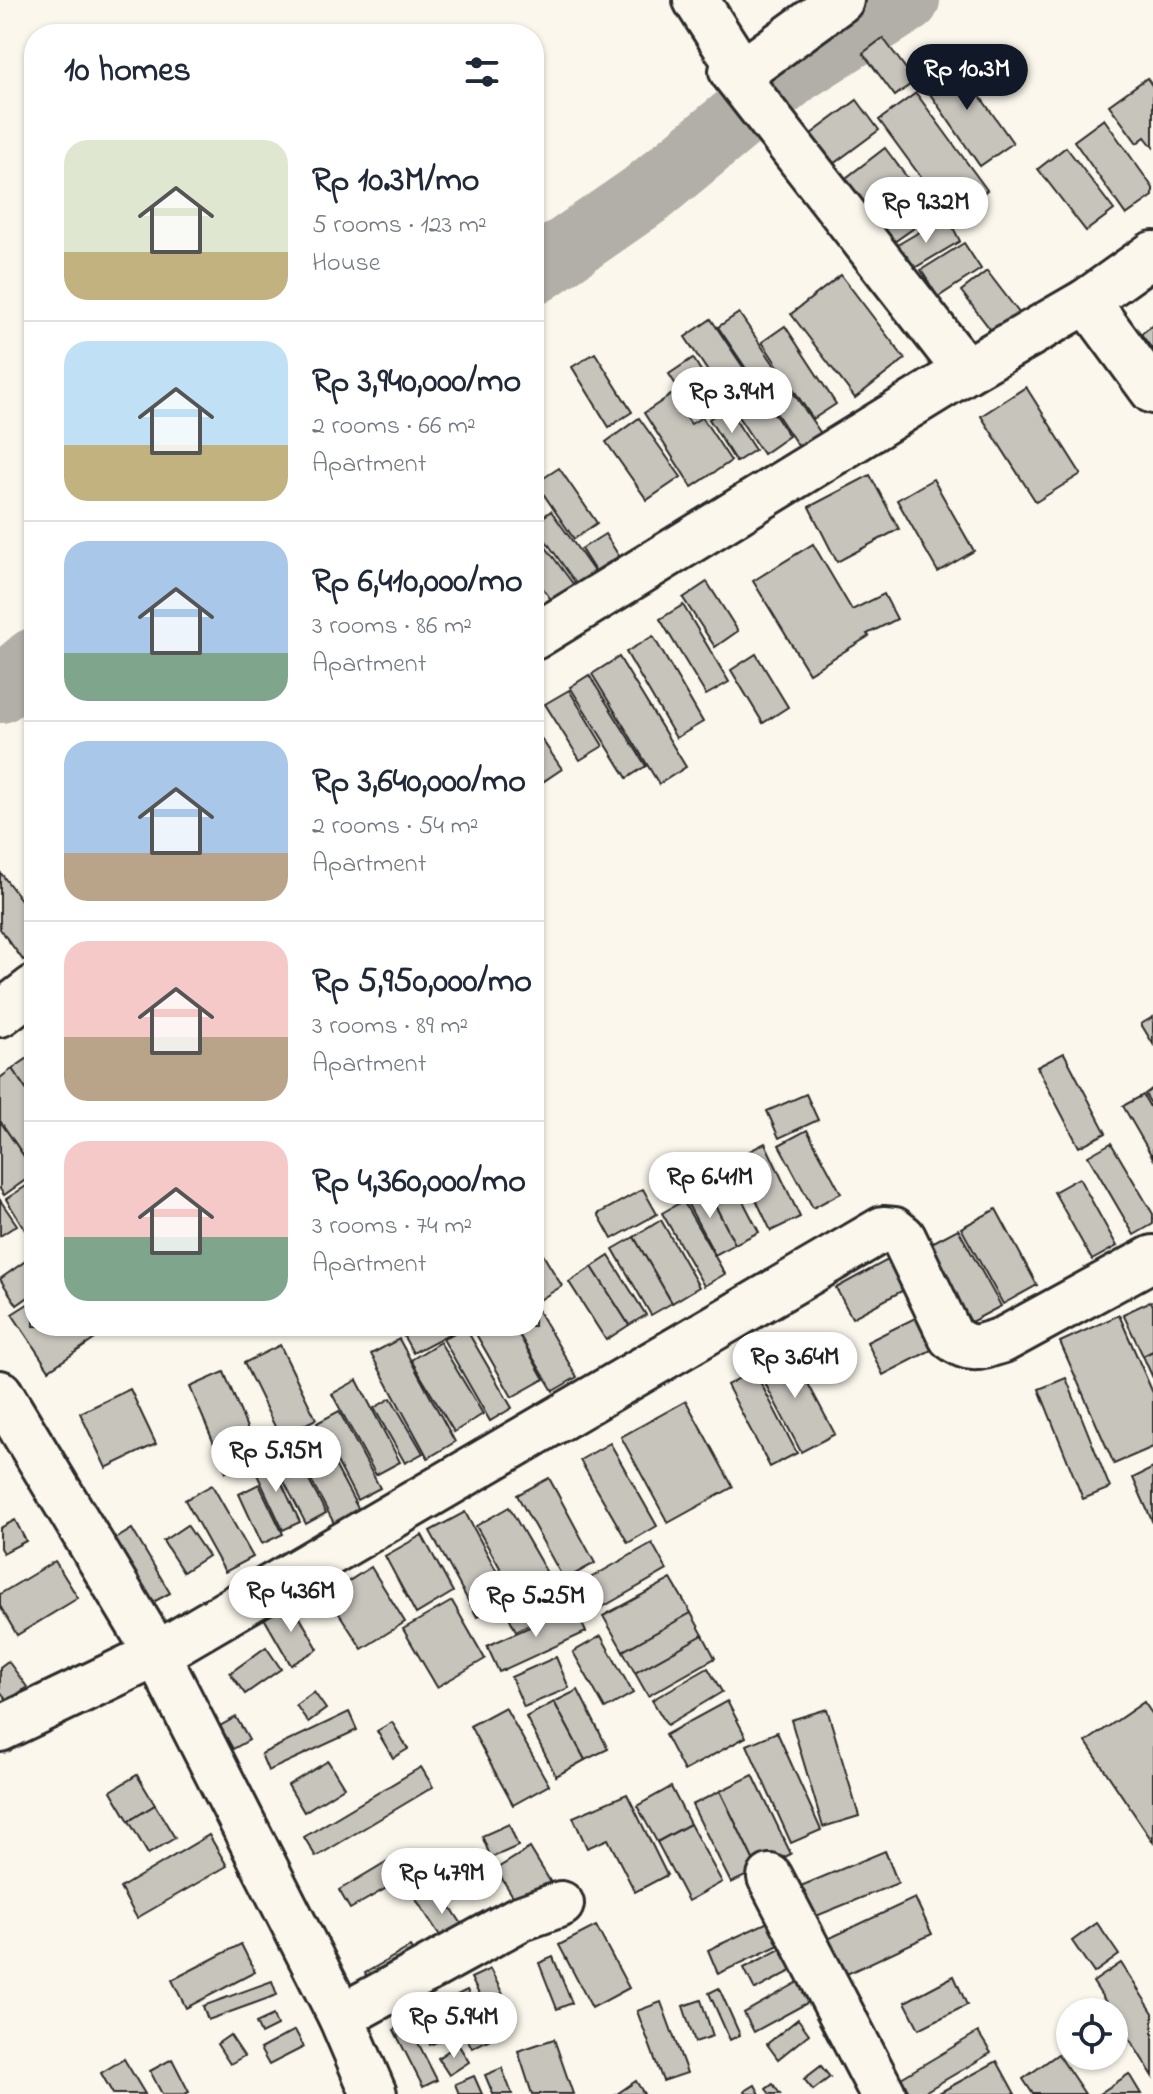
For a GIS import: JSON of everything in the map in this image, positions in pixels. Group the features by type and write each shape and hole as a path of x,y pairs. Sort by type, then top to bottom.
{"street":[{"path":"696,0 745,84 966,371"},
{"path":"745,84 841,0"},
{"path":"544,631 966,371 1087,301 1153,254"},
{"path":"1087,301 1153,391"},
{"path":"0,1014 24,996"},
{"path":"0,1729 157,1654 883,1229 894,1230 903,1237 951,1337 964,1347 978,1348 1003,1340 1153,1258"},
{"path":"0,1393 157,1654 341,2017 374,2094"},
{"path":"770,1877 883,2094"},
{"path":"341,2017 519,1919 561,1904"}],"building":[{"path":"883,38 915,81 895,96 863,53"},
{"path":"953,58 1013,143 980,166 921,81"},
{"path":"1147,78 1153,87 1153,147 1145,137 1137,143 1109,105"},
{"path":"916,93 987,190 951,218 879,120"},
{"path":"857,100 879,130 829,167 807,137"},
{"path":"1104,119 1153,188 1153,196 1126,215 1074,141"},
{"path":"1066,147 1114,210 1086,231 1038,169"},
{"path":"885,148 909,180 866,213 842,181"},
{"path":"919,193 934,214 894,242 879,221"},
{"path":"947,216 960,241 906,273 892,248"},
{"path":"964,243 981,269 938,297 921,270"},
{"path":"987,271 1026,322 1000,342 961,291"},
{"path":"841,275 905,359 855,398 791,314"},
{"path":"739,313 824,438 803,453 718,327"},
{"path":"711,319 789,436 763,454 685,337"},
{"path":"1153,325 1153,351 1141,334"},
{"path":"785,326 836,404 813,419 762,342"},
{"path":"595,353 632,412 609,427 572,367"},
{"path":"693,358 718,398 694,413 669,374"},
{"path":"1026,387 1081,474 1036,502 981,416"},
{"path":"671,395 691,424 702,417 731,461 692,487 644,413"},
{"path":"727,407 755,450 736,462 709,419"},
{"path":"639,418 681,477 647,500 606,442"},
{"path":"559,468 597,523 574,539 544,495 544,478"},
{"path":"870,475 899,529 837,562 809,507"},
{"path":"933,479 974,551 938,572 897,500"},
{"path":"551,511 600,580 582,592 544,538 544,516"},
{"path":"605,534 619,556 595,571 581,549"},
{"path":"813,544 852,610 884,594 897,619 867,634 869,636 809,673 753,581"},
{"path":"544,545 582,596 560,612 544,590"},
{"path":"707,582 738,631 715,647 683,598"},
{"path":"683,605 729,682 706,695 660,619"},
{"path":"653,636 703,722 676,738 626,652"},
{"path":"756,654 788,707 763,723 731,670"},
{"path":"619,657 686,767 659,784 592,674"},
{"path":"589,675 646,766 627,778 570,687"},
{"path":"569,690 603,746 580,760 545,704"},
{"path":"544,743 562,769 544,781"},
{"path":"0,872 24,904 24,959 0,929"},
{"path":"1153,1017 1153,1044 1141,1024"},
{"path":"1064,1053 1106,1133 1079,1147 1037,1067"},
{"path":"24,1061 24,1086 12,1069"},
{"path":"12,1069 24,1086 24,1156 0,1121 0,1078"},
{"path":"1153,1088 1153,1107 1145,1094"},
{"path":"806,1094 818,1120 779,1138 767,1111"},
{"path":"1143,1095 1153,1112 1153,1158 1123,1106"},
{"path":"0,1121 24,1156 24,1181 4,1195 0,1189"},
{"path":"807,1130 841,1193 813,1208 779,1145"},
{"path":"765,1143 800,1217 771,1231 736,1158"},
{"path":"1111,1143 1153,1214 1153,1224 1134,1235 1088,1156"},
{"path":"729,1174 759,1232 735,1244 705,1186"},
{"path":"1079,1178 1117,1246 1092,1260 1054,1192"},
{"path":"705,1186 735,1244 715,1255 684,1197"},
{"path":"24,1187 24,1228 6,1199"},
{"path":"643,1189 657,1214 612,1239 598,1214"},
{"path":"0,1200 17,1225 0,1236"},
{"path":"683,1201 725,1274 704,1286 662,1213"},
{"path":"996,1209 1037,1285 1003,1304 961,1228"},
{"path":"661,1220 699,1287 672,1303 634,1237"},
{"path":"958,1229 1001,1306 971,1322 928,1245"},
{"path":"634,1237 672,1303 651,1315 613,1249"},
{"path":"544,1256 562,1286 544,1297"},
{"path":"609,1256 646,1315 629,1325 592,1267"},
{"path":"895,1256 911,1286 852,1318 836,1288"},
{"path":"24,1262 24,1300 17,1305 0,1279"},
{"path":"592,1267 629,1325 606,1340 569,1282"},
{"path":"1151,1301 1153,1351 1143,1356 1123,1314"},
{"path":"24,1306 24,1332 12,1314"},
{"path":"923,1314 939,1346 883,1375 867,1342"},
{"path":"1119,1315 1153,1393 1153,1447 1114,1464 1060,1342"},
{"path":"544,1321 577,1377 553,1391 520,1336 544,1336"},
{"path":"27,1336 99,1336 49,1370"},
{"path":"404,1336 445,1336 413,1353"},
{"path":"470,1336 512,1408 490,1421 443,1339"},
{"path":"477,1336 520,1336 544,1379 512,1397"},
{"path":"399,1339 455,1442 428,1458 371,1354"},
{"path":"440,1342 483,1414 454,1432 411,1360"},
{"path":"280,1345 316,1419 280,1437 244,1363"},
{"path":"789,1348 835,1434 801,1452 756,1366"},
{"path":"1153,1351 1153,1378 1143,1356"},
{"path":"754,1370 797,1453 770,1467 727,1385"},
{"path":"224,1372 259,1457 226,1472 190,1387"},
{"path":"1066,1378 1110,1488 1083,1499 1039,1389"},
{"path":"357,1380 400,1462 376,1475 332,1394"},
{"path":"130,1389 156,1444 106,1468 80,1413"},
{"path":"391,1398 423,1453 405,1463 374,1408"},
{"path":"686,1401 733,1487 668,1523 621,1437"},
{"path":"339,1411 380,1488 357,1500 317,1423"},
{"path":"319,1435 361,1514 336,1527 294,1448"},
{"path":"610,1443 657,1526 628,1543 580,1460"},
{"path":"294,1452 326,1513 306,1524 274,1462"},
{"path":"270,1458 300,1522 283,1530 253,1466"},
{"path":"1153,1468 1153,1523 1133,1478"},
{"path":"549,1478 595,1563 564,1580 517,1495"},
{"path":"259,1484 283,1534 262,1544 239,1494"},
{"path":"212,1485 253,1557 225,1572 185,1500"},
{"path":"509,1507 551,1580 518,1599 476,1526"},
{"path":"465,1512 511,1598 477,1617 430,1531"},
{"path":"15,1520 26,1541 3,1553 0,1528"},
{"path":"187,1525 208,1556 183,1572 163,1541"},
{"path":"132,1529 170,1593 146,1606 109,1543"},
{"path":"422,1535 453,1592 416,1614 385,1556"},
{"path":"652,1543 667,1570 601,1608 585,1581"},
{"path":"55,1561 78,1598 17,1635 0,1606 0,1594"},
{"path":"371,1567 405,1622 362,1649 327,1595"},
{"path":"671,1579 691,1613 623,1651 603,1616"},
{"path":"557,1585 566,1605 516,1631 506,1611"},
{"path":"452,1601 485,1659 437,1687 403,1629"},
{"path":"291,1602 318,1649 291,1665 264,1618"},
{"path":"574,1607 586,1632 499,1672 487,1646"},
{"path":"691,1613 703,1635 635,1673 623,1651"},
{"path":"703,1635 715,1658 648,1696 635,1673"},
{"path":"601,1636 633,1693 605,1709 573,1652"},
{"path":"266,1647 281,1669 245,1694 230,1673"},
{"path":"556,1657 569,1688 524,1707 511,1677"},
{"path":"8,1661 27,1687 8,1701 0,1691 0,1667"},
{"path":"708,1668 722,1692 667,1725 652,1700"},
{"path":"578,1690 608,1749 585,1760 554,1702"},
{"path":"314,1692 326,1709 308,1722 296,1705"},
{"path":"727,1701 746,1737 684,1771 665,1735"},
{"path":"554,1702 585,1760 556,1776 526,1717"},
{"path":"1144,1702 1153,1715 1153,1842 1086,1742"},
{"path":"505,1707 549,1785 513,1805 470,1726"},
{"path":"827,1709 859,1816 823,1827 791,1720"},
{"path":"349,1712 357,1730 268,1771 261,1754"},
{"path":"236,1717 249,1740 233,1749 220,1726"},
{"path":"392,1722 408,1749 393,1758 377,1731"},
{"path":"777,1732 821,1830 791,1843 747,1745"},
{"path":"328,1761 344,1787 304,1812 288,1785"},
{"path":"421,1767 433,1787 316,1857 304,1837"},
{"path":"137,1775 155,1805 129,1821 111,1791"},
{"path":"753,1775 791,1854 758,1870 720,1791"},
{"path":"671,1787 690,1824 657,1842 637,1806"},
{"path":"720,1791 758,1870 731,1883 692,1805"},
{"path":"627,1794 667,1875 635,1892 608,1839 587,1848 573,1817"},
{"path":"155,1805 175,1838 148,1854 129,1821"},
{"path":"509,1824 518,1846 491,1858 482,1836"},
{"path":"690,1824 722,1882 688,1901 657,1842"},
{"path":"229,1828 250,1870 241,1874 221,1832"},
{"path":"209,1835 227,1866 137,1918 120,1888"},
{"path":"530,1848 556,1891 522,1911 496,1869"},
{"path":"885,1851 898,1883 804,1921 791,1890"},
{"path":"391,1859 402,1879 350,1909 339,1890"},
{"path":"435,1883 469,1935 448,1948 414,1896"},
{"path":"915,1898 932,1934 832,1981 815,1945"},
{"path":"768,1922 779,1945 718,1974 708,1950"},
{"path":"1097,1923 1119,1955 1094,1973 1072,1941"},
{"path":"596,1926 629,1988 592,2008 559,1945"},
{"path":"241,1944 255,1972 186,2008 172,1980"},
{"path":"786,1946 797,1968 755,1990 744,1968"},
{"path":"410,1947 422,1968 377,1994 365,1973"},
{"path":"553,1957 572,2003 557,2009 539,1963"},
{"path":"1121,1963 1153,2013 1153,2076 1128,2037 1128,1998 1103,1998 1093,1982"},
{"path":"490,1969 511,2010 491,2019 471,1978"},
{"path":"954,1976 967,2005 919,2029 905,2002"},
{"path":"807,1977 818,1997 754,2032 744,2013"},
{"path":"272,1981 277,1995 208,2020 203,2006"},
{"path":"719,1988 740,2035 730,2040 709,1993"},
{"path":"467,1990 492,2038 472,2048 447,2000"},
{"path":"701,2000 713,2036 695,2042 683,2006"},
{"path":"661,2002 687,2073 663,2081 637,2011"},
{"path":"441,2006 453,2035 430,2045 418,2016"},
{"path":"273,2015 277,2026 261,2034 256,2023"},
{"path":"798,2019 809,2034 778,2059 767,2044"},
{"path":"408,2023 437,2080 423,2087 394,2030"},
{"path":"295,2030 304,2047 269,2065 260,2049"},
{"path":"978,2032 991,2053 921,2094 910,2094 901,2078"},
{"path":"230,2035 244,2056 230,2064 217,2044"},
{"path":"554,2039 573,2094 532,2094 518,2051"},
{"path":"458,2044 469,2062 449,2075 438,2058"},
{"path":"1056,2055 1056,2070 1069,2070 1085,2094 1033,2094 1023,2079"},
{"path":"124,2059 145,2094 113,2094 101,2073"},
{"path":"172,2059 189,2092 185,2094 162,2094 150,2071"},
{"path":"997,2061 1015,2094 937,2094"},
{"path":"821,2066 830,2077 813,2090 804,2079"},
{"path":"502,2068 512,2094 493,2094 485,2075"},
{"path":"1129,2074 1141,2094 1099,2094"},
{"path":"474,2076 482,2094 459,2094 455,2084"},
{"path":"636,2081 644,2094 617,2094"},
{"path":"773,2084 780,2094 770,2094 766,2089"},
{"path":"755,2085 760,2094 747,2094 745,2091"}],"waterway":[{"path":"544,265 645,195 796,70 907,0"},
{"path":"0,690 24,670"}]}
